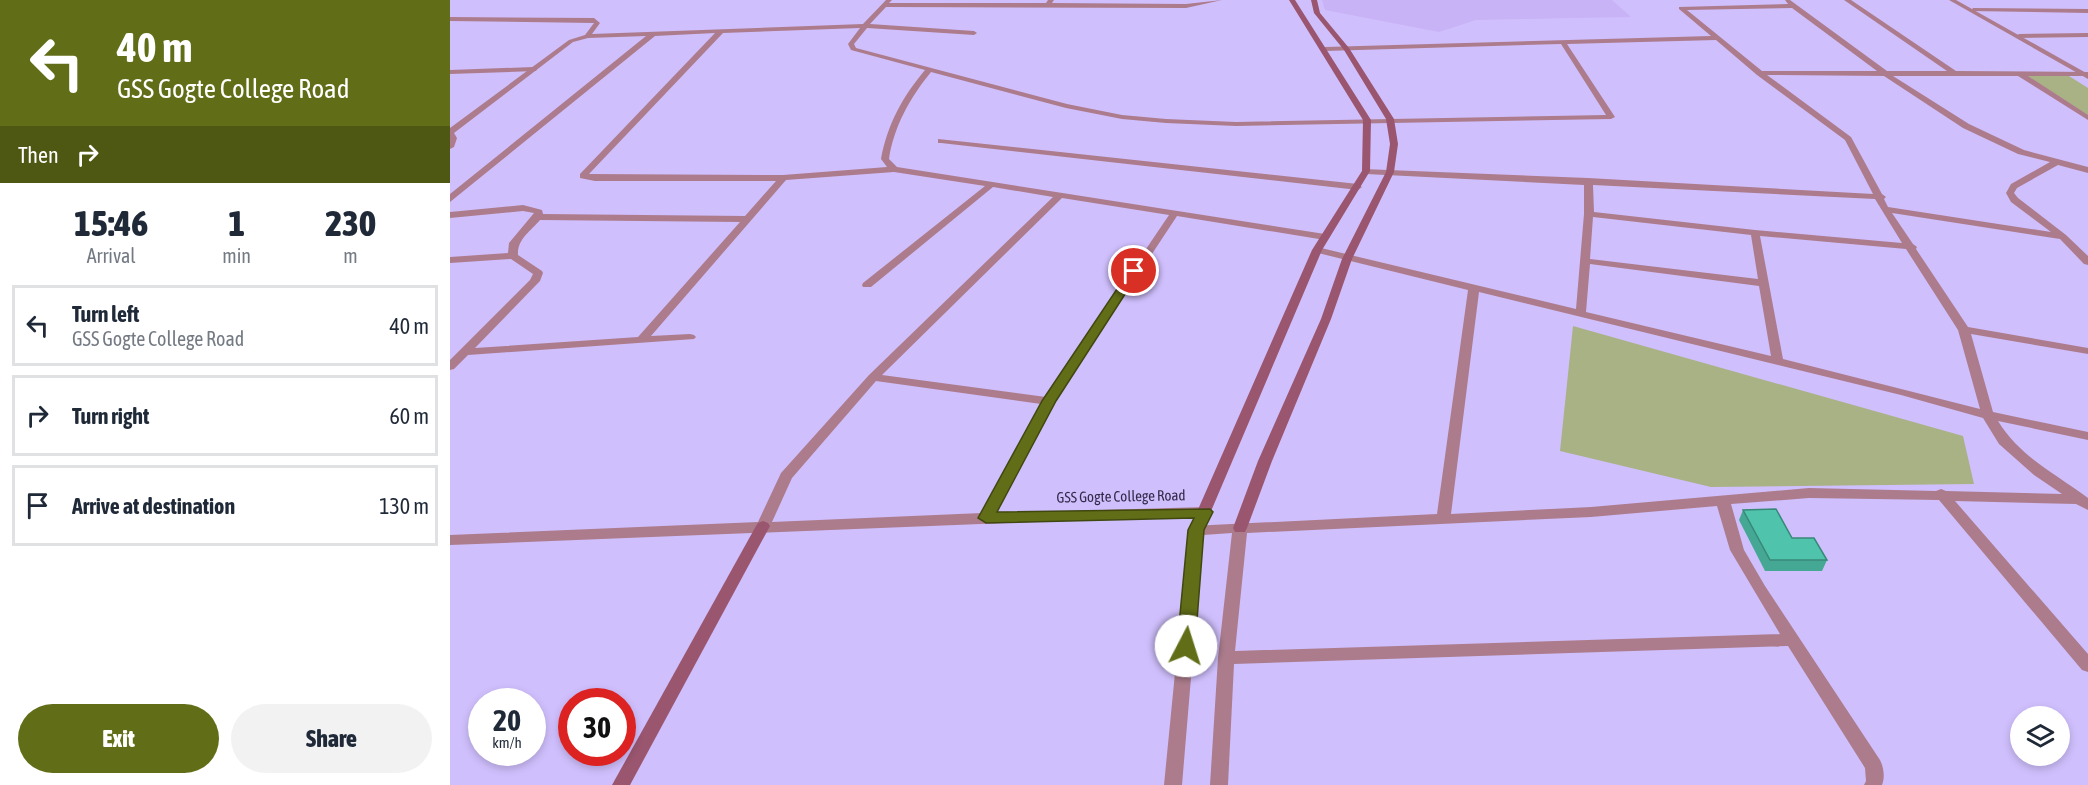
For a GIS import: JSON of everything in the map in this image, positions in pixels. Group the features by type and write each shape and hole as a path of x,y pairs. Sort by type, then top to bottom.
{"main road":[{"path":"1240,528 1265,461 1326,319 1347,259 1390,172 1394,144 1390,119 1347,49 1317,13 1314,2 1294,2"},
{"path":"1294,2 1367,120"},
{"name":"GSS Gogte College Road","path":"1205,512 1317,250 1366,171 1367,120"},
{"path":"1196,530 1205,512"},
{"path":"621,785 763,526"}],"street":[{"path":"1219,0 1186,6 887,3 851,44 853,49 928,71 1122,117 1236,124 1390,119 1611,117 1563,43"},
{"path":"1847,0 1954,73"},
{"path":"1952,0 2087,75"},
{"path":"2084,502 2039,472 2004,441 1988,415 1964,330 1912,247 1885,209 1881,197 1848,139 1760,73 1681,8 1790,3 1883,72 1990,139 2055,163 2088,170"},
{"path":"1973,10 2088,10"},
{"path":"450,19 594,20 597,23 587,36"},
{"path":"450,147 453,138 450,133 571,41 587,36 865,26 974,33"},
{"path":"722,30 583,176 596,178 783,178 894,169 990,186 1325,237"},
{"path":"450,199 654,33"},
{"path":"2019,36 2088,35"},
{"path":"1325,49 1717,38"},
{"path":"450,72 533,69"},
{"path":"894,169 885,159 887,141 917,82 928,71"},
{"path":"1760,73 2087,75"},
{"path":"2019,74 2088,118"},
{"path":"941,141 1358,187"},
{"path":"2055,163 2014,186 2010,193 2031,215 2063,237 2088,262"},
{"path":"1366,171 1881,197"},
{"path":"641,341 783,178"},
{"path":"1581,313 1589,214 1588,181"},
{"path":"867,285 990,186"},
{"path":"763,526 786,476 873,377 1060,195"},
{"path":"450,215 522,208 539,212 538,217 515,240 513,256"},
{"path":"1885,209 2063,237"},
{"path":"986,518 1049,401 1174,214"},
{"path":"1589,214 1755,233 1912,247"},
{"path":"538,217 748,219"},
{"path":"1755,233 1762,283 1778,363"},
{"path":"1317,250 1581,313 1988,415 2088,436"},
{"path":"450,260 513,256 538,273 535,281 450,367"},
{"path":"1586,261 1762,283"},
{"path":"1443,520 1474,287"},
{"path":"1964,330 2088,351"},
{"path":"466,352 690,337"},
{"path":"873,377 1049,401"},
{"path":"1173,785 1196,530 1591,512 1809,493 1941,494 2084,502"},
{"path":"1941,494 2088,665"},
{"path":"1723,501 1737,550 1760,590 1874,766 1873,785"},
{"name":"GSS Gogte College Road","path":"450,540 763,526 1205,512"},
{"path":"1219,785 1226,658 1240,528"},
{"path":"1226,658 1792,640"}],"shaded area":[{"path":"1322,0 1612,0 1631,17 1476,20 1439,32 1325,10"}],"green space":[{"path":"2026,75 2069,76 2088,88 2088,116"},
{"path":"1573,326 1963,436 1974,484 1711,487 1560,451"}],"building":[{"path":"1776,509 1792,538 1814,538 1827,560 1770,560 1743,510"}],"route":[{"path":"1134,271 1049,401 986,518 1205,512 1196,530 1186,646"}]}
